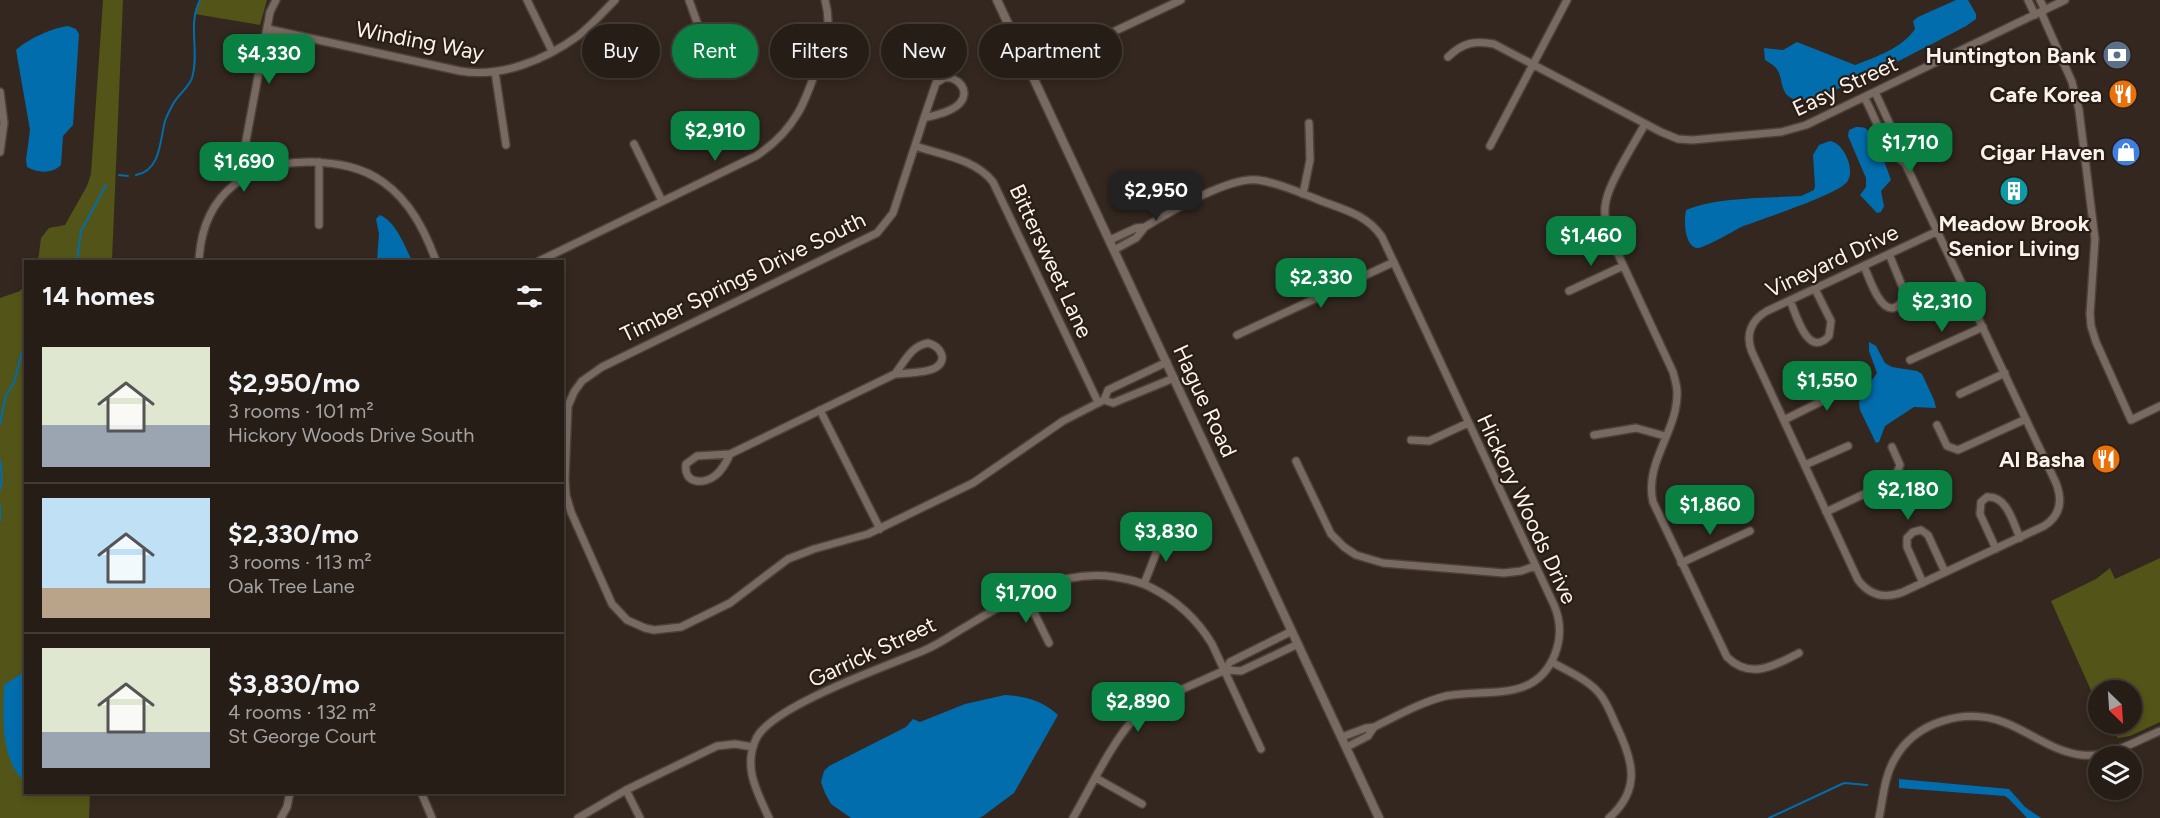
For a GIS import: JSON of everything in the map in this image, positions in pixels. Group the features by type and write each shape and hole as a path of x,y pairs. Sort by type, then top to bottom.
{"street":[{"path":"253,172 245,155 245,146 270,12 276,0"},
{"path":"527,0 552,51"},
{"name":"Winding Way","path":"268,29 460,72 481,74 522,65 552,51 588,28 615,0"},
{"path":"689,0 698,24"},
{"path":"541,260 756,156 774,142 799,112 805,96 827,34 828,16 825,0"},
{"name":"Hague Road","path":"997,0 1008,24"},
{"path":"1122,28 1181,0"},
{"path":"1490,146 1567,0"},
{"path":"2028,0 2040,12 2074,88 2079,110 2095,239 2090,314 2094,337 2132,420 2160,406"},
{"path":"2040,0 2040,12"},
{"name":"Easy Street","path":"1448,57 1460,46 1477,42 1486,42 1503,48 1672,137 1687,140 1782,132 1806,125 2065,0"},
{"path":"495,72 506,145"},
{"name":"Timber Springs Drive South","path":"880,529 788,559 730,603 681,627 654,630 634,625 612,604 571,512 565,487 567,415 574,392 592,372 876,233 892,213 915,146 924,118 936,83 948,77 960,83 963,91 960,103 924,118"},
{"name":"Hague Road","path":"1033,78 1379,818"},
{"path":"0,92 4,123 0,152"},
{"path":"1875,92 1904,155 1905,163 2056,483 2061,500 2052,520 2020,538 1923,583 1906,547 1907,538 1913,532 1921,530 1928,536 1945,572"},
{"path":"1864,97 1890,150 1896,158 1905,163"},
{"path":"1303,194 1310,160 1309,123"},
{"path":"1645,124 1606,199 1605,220 1623,266 1676,382 1678,397 1650,488 1655,507 1722,650 1732,662 1745,669 1757,670 1770,667 1799,653"},
{"path":"634,144 662,201"},
{"name":"Bittersweet Lane","path":"915,146 974,166 993,182 1101,401"},
{"path":"319,162 319,225"},
{"path":"199,260 206,225 218,202 238,181 253,172 276,164 319,162 354,168 375,177 393,190 414,215 436,260"},
{"name":"Hickory Woods Drive","path":"1144,227 1169,212 1229,183 1243,180 1264,181 1303,194 1365,219 1378,231 1554,605 1559,624 1559,638 1552,662"},
{"path":"1110,240 1136,228 1144,227"},
{"path":"1114,249 1136,238 1144,227"},
{"name":"Vineyard Drive","path":"1923,583 1895,595 1878,595 1866,589 1858,580 1752,352 1749,336 1751,327 1759,317 1790,300 1938,231"},
{"path":"1864,266 1882,304 1890,308 1896,307 1901,303 1905,293 1888,254"},
{"path":"1237,335 1394,262"},
{"path":"1569,291 1623,266"},
{"path":"1790,300 1807,336 1813,341 1823,341 1829,336 1831,321 1815,289"},
{"path":"1910,360 1983,327"},
{"path":"730,454 721,469 709,479 697,482 692,480 686,472 686,464 697,456 730,454 895,374 934,369 941,363 942,354 933,344 922,344 912,350 895,374"},
{"path":"820,410 880,529 981,479 1063,421 1101,401 1108,390 1167,362"},
{"path":"1960,394 2005,373"},
{"path":"1101,401 1113,403 1174,378"},
{"path":"1784,420 1860,382"},
{"path":"1936,425 1947,447 1958,450 2026,419"},
{"path":"1412,440 1429,441 1468,423"},
{"path":"1594,435 1636,428 1665,436"},
{"path":"1804,465 1848,446"},
{"path":"1826,512 1892,482 1899,472 1900,465 1892,447"},
{"path":"1296,461 1331,534 1356,555 1376,562 1504,573 1535,566"},
{"path":"1996,549 1979,512 1981,502 1987,497 1997,498 2002,502 2020,538"},
{"path":"1681,563 1750,531"},
{"path":"1144,584 1164,533"},
{"name":"Garrick Street","path":"753,747 761,732 779,716 835,688 928,649 1025,594 1053,582 1079,576 1112,577 1144,584 1172,599 1195,620 1208,638 1225,670 1261,749"},
{"path":"1025,594 1049,643"},
{"path":"1225,670 1230,662 1292,631"},
{"path":"1073,818 1121,734 1138,716 1157,703 1225,670 1241,671 1298,644"},
{"path":"1342,737 1366,728 1374,728 1436,699 1455,695 1500,693 1517,689 1538,678 1552,662 1586,682 1599,693 1627,748 1632,766 1630,788 1620,806 1609,818"},
{"path":"1879,818 1886,782 1894,760 1910,740 1938,722 1962,716 1987,717 2006,723 2063,750 2091,756 2111,752 2160,731"},
{"path":"1347,747 1368,736 1374,728"},
{"path":"578,818 626,790 717,746 735,744 753,747 750,762 751,776 769,818"},
{"path":"1096,778 1142,804"},
{"path":"626,790 640,818"},
{"path":"281,818 290,794"},
{"path":"422,794 432,818"}],"shaded area":[{"path":"103,0 123,0 112,260 38,260 41,238 49,228 65,225 87,186 91,174"},
{"path":"200,0 267,0 260,25 195,14"},
{"path":"24,286 24,794 90,794 89,818 0,818 0,298 20,291"},
{"path":"2160,558 2160,722 2142,730 2142,680 2088,680 2088,684 2051,601 2096,579 2110,568 2115,579"},
{"path":"2115,734 2134,734 2130,736 2118,738"}],"water":[{"path":"1956,0 1968,0 1976,14 1976,19 1906,57 1825,94 1805,99 1793,99 1786,93 1776,68 1765,60 1764,48 1783,50 1797,42 1855,65 1896,47 1910,36 1915,29 1913,21 1918,17"},
{"path":"68,26 76,29 79,34 73,125 63,136 61,165 45,172 27,167 30,130 16,50 41,35"},
{"path":"1856,127 1865,128 1873,137 1891,180 1881,191 1884,206 1881,212 1877,213 1860,195 1866,187 1866,178 1848,136 1849,130"},
{"path":"1830,141 1840,147 1847,158 1850,171 1847,182 1814,200 1741,227 1699,248 1692,246 1689,242 1685,225 1686,210 1727,200 1801,196 1814,190 1813,155 1819,145"},
{"path":"380,215 391,223 412,260 377,260 379,234 376,219"},
{"path":"1869,342 1876,346 1885,363 1892,367 1922,374 1936,408 1914,407 1885,426 1879,442 1876,443 1860,410 1859,403 1861,396 1877,373 1869,351"},
{"path":"24,672 24,781 17,773 7,750 3,711 4,685"},
{"path":"1005,695 1033,700 1058,715 1014,793 983,816 979,818 851,818 831,804 821,782 824,771 829,766 906,727 913,719 920,722 965,704"},
{"path":"1899,779 2009,789 2025,807 2041,818 2027,818 2005,796 1899,788"}],"waterway":[{"path":"136,175 144,172 155,161 165,121 175,101 192,78 195,58 194,19 200,0"},
{"path":"119,175 128,176"},
{"path":"77,260 81,231 106,185"},
{"path":"0,424 6,395 14,383 24,350"},
{"path":"0,460 2,479 0,490"},
{"path":"0,505 0,521"},
{"path":"1769,818 1844,783 1867,785"}],"place":[{"name":"Huntington Bank","path":"2117,55"},
{"name":"Cafe Korea","path":"2123,94"},
{"name":"Cigar Haven","path":"2126,152"},
{"name":"Meadow Brook Senior Living","path":"2014,191"},
{"name":"Al Basha","path":"2106,459"}]}
